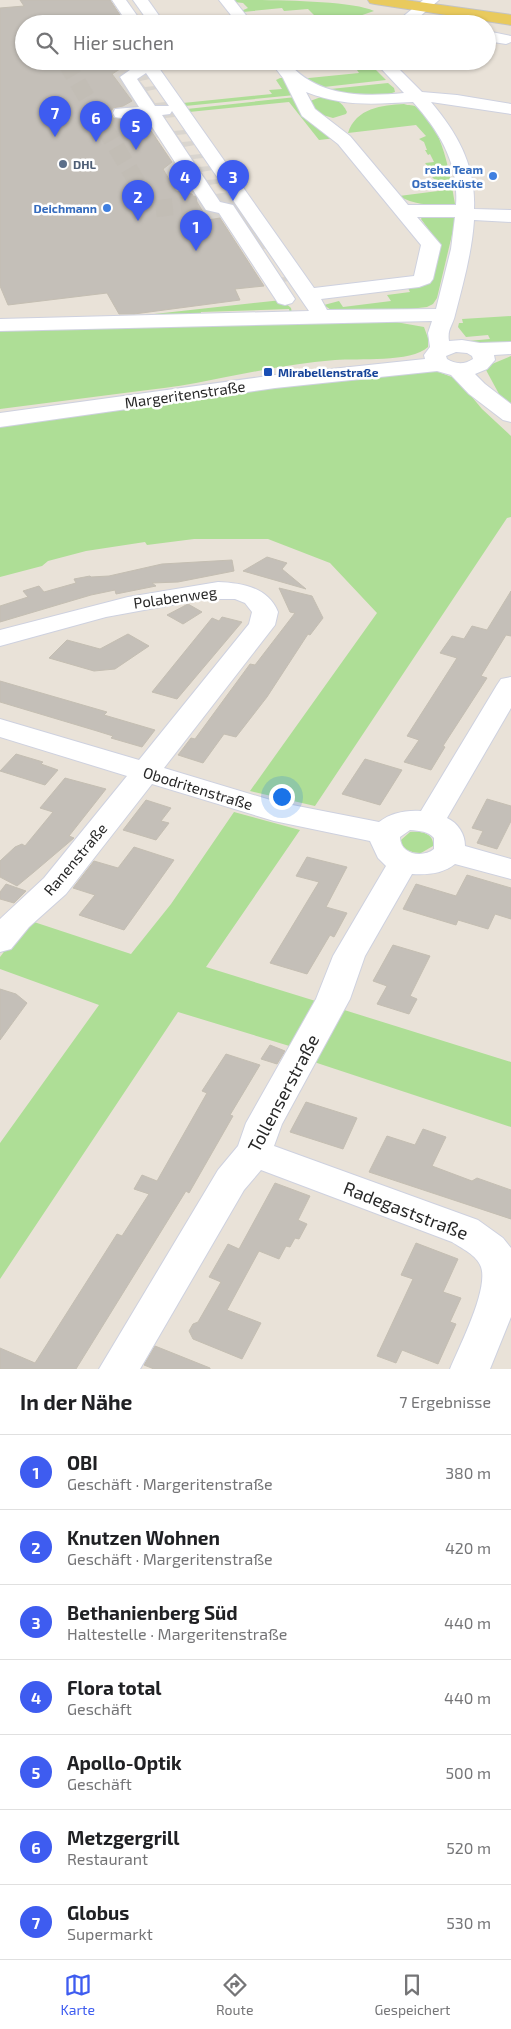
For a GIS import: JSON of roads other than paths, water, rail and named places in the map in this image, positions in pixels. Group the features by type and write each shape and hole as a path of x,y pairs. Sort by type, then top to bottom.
{"main road":[{"path":"375,0 421,2 511,12"},
{"path":"421,2 465,15"},
{"path":"496,20 511,20"}],"street":[{"path":"140,0 151,15"},
{"path":"226,0 238,15"},
{"path":"394,15 421,2"},
{"path":"409,15 421,2"},
{"path":"496,37 506,39"},
{"path":"138,70 139,72 128,77 182,158 207,204 226,209 251,239 295,278 322,316"},
{"path":"152,70 243,202 251,239 273,281 285,299"},
{"path":"285,70 291,77 306,108 347,124 404,211 431,245 423,279 307,295"},
{"path":"392,70 423,98 453,135 463,175 465,228 444,318 437,332 504,409"},
{"path":"405,70 426,88 423,98"},
{"path":"291,77 306,86 335,96 349,107 347,124"},
{"path":"137,90 164,87"},
{"path":"306,108 314,97 335,96 376,101 423,98 458,100 511,109"},
{"path":"347,124 376,105 423,98"},
{"path":"121,112 171,109"},
{"path":"182,158 211,155"},
{"path":"182,158 211,155"},
{"path":"182,158 211,155"},
{"path":"207,204 243,202"},
{"path":"404,211 465,212 511,216"},
{"path":"273,281 295,278"},
{"path":"0,325 322,316 444,318"},
{"path":"459,358 511,348"},
{"path":"459,358 511,354"},
{"name":"Margeritenstraße","path":"0,420 459,358"},
{"name":"Polabenweg","path":"0,638 82,614 205,591 232,590 245,594 261,603 265,612 262,625 145,772"},
{"path":"395,848 419,864 435,862 449,852 452,845 451,838 439,825 430,822 506,702"},
{"name":"Obodritenstraße","path":"4,735 145,772 395,848"},
{"name":"Ranenstraße","path":"0,941 18,920 55,886 145,772"},
{"name":"Tollenserstraße","path":"119,1369 231,1180 254,1153 264,1123 333,999 349,956 395,848 390,828 398,823 414,820 430,822"},
{"path":"449,852 511,869"},
{"name":"Radegaststraße","path":"254,1153 465,1231 478,1238 490,1248 501,1268 501,1292 470,1369"}],"tunnel":[{"path":"70,70 153,209 198,204"}],"place":[{"name":"Globus","path":"55,137"},
{"name":"Metzgergrill","path":"96,142"},
{"name":"Apollo-Optik","path":"136,150"},
{"name":"DHL","path":"63,164"},
{"name":"reha Team Ostseeküste","path":"493,176"},
{"name":"Flora total","path":"185,201"},
{"name":"Bethanienberg Süd","path":"233,201"},
{"name":"Deichmann","path":"107,208"},
{"name":"Knutzen Wohnen","path":"138,221"},
{"name":"OBI","path":"196,251"},
{"name":"Mirabellenstraße","path":"268,372"}]}
